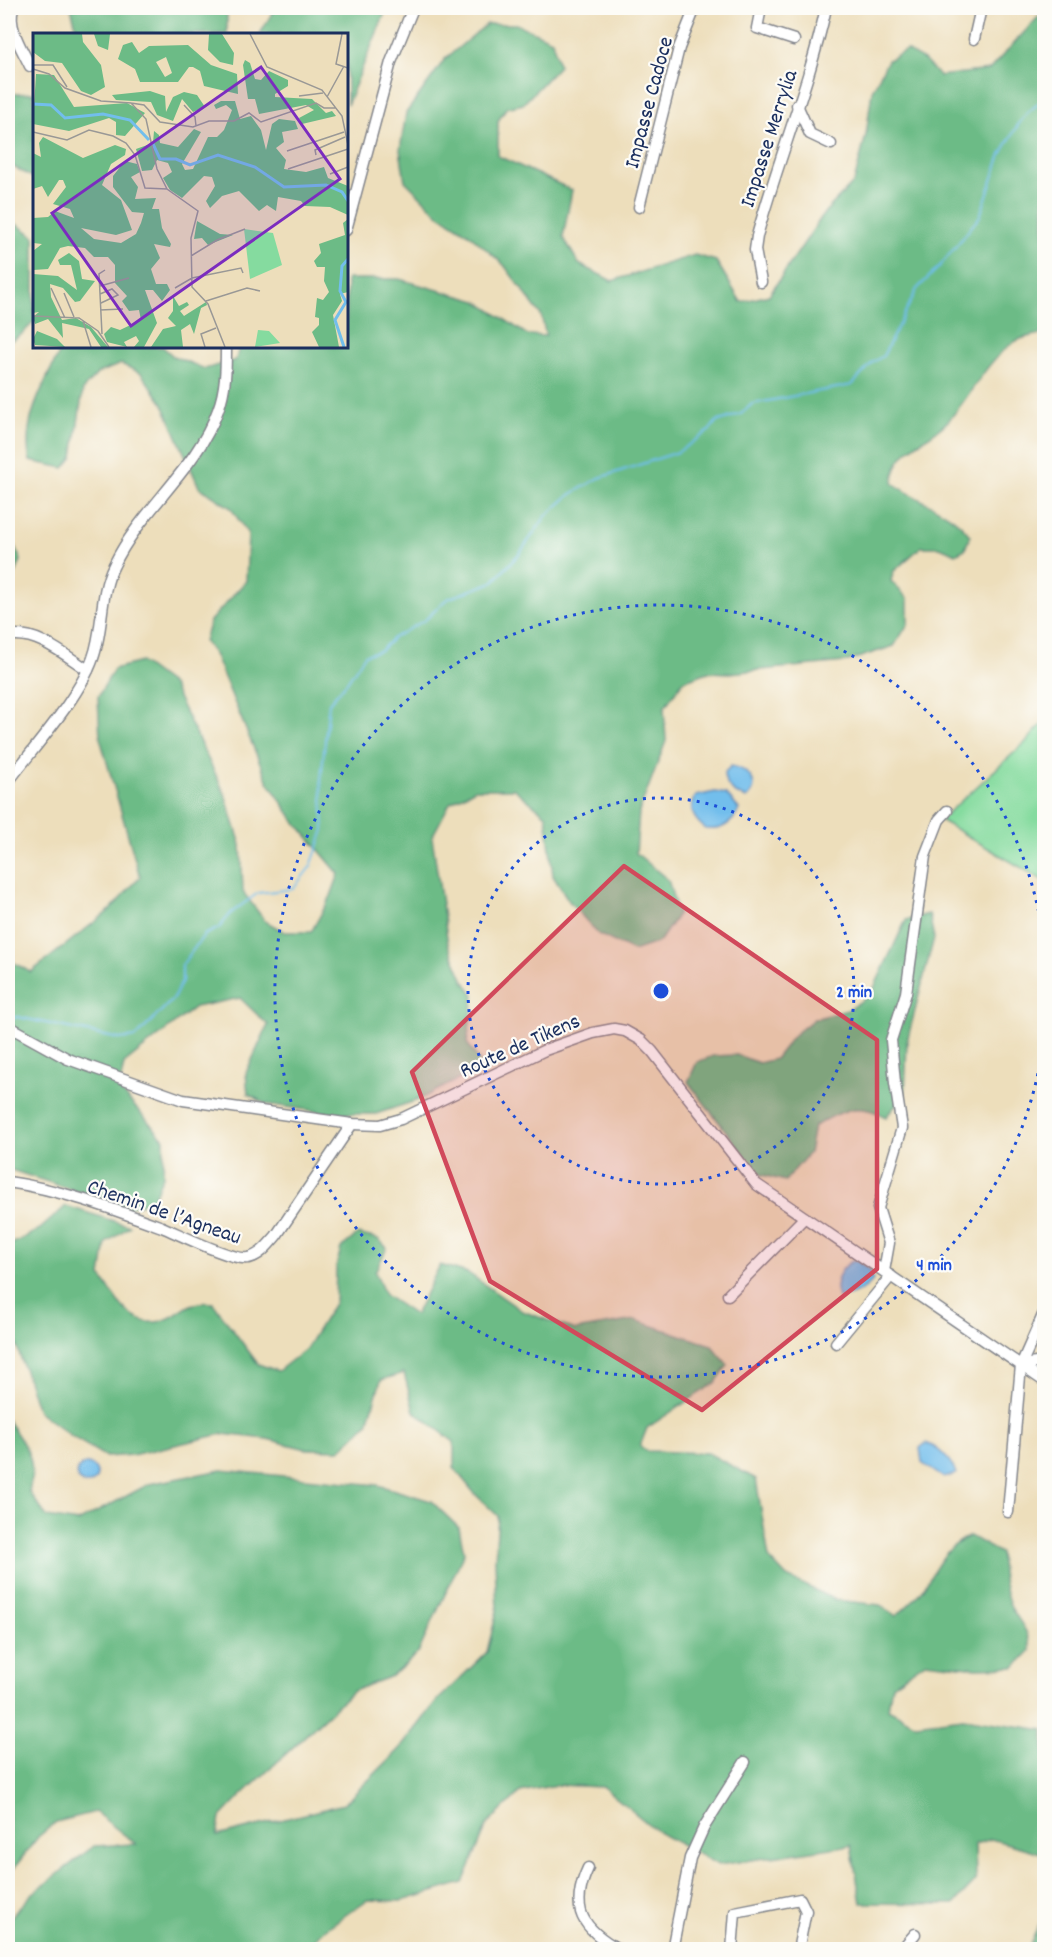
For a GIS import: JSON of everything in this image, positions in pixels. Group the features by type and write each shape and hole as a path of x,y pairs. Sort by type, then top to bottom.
{"street":[{"path":"13,8 11,13 15,33 30,66"},
{"path":"348,222 370,132 391,62 413,8"},
{"name":"Impasse Cadoce","path":"639,207 679,48 695,8"},
{"path":"761,8 757,28 794,40"},
{"name":"Impasse Merrylia","path":"761,282 756,244 797,105 818,47 826,8"},
{"path":"974,39 981,8"},
{"path":"797,105 810,134 831,144"},
{"path":"8,782 76,690 88,670 94,657 103,602 114,564 208,432 218,410 225,385 226,348"},
{"path":"8,636 25,635 49,645 88,670"},
{"path":"836,1343 887,1273 889,1243 878,1208 903,1128 895,1083 891,1040 906,993 925,856 939,820 947,811"},
{"name":"Route de Tikens","path":"8,1026 68,1059 183,1100 352,1124 380,1125 400,1119 579,1036 614,1029 625,1031 641,1040 652,1051 756,1184 1044,1381"},
{"name":"Chemin de l’Agneau","path":"8,1182 53,1192 159,1226 231,1256 250,1258 261,1252 276,1236 352,1124"},
{"path":"728,1295 804,1218"},
{"path":"1008,1512 1021,1365 1044,1313"},
{"path":"1021,1365 1044,1362"},
{"path":"672,1950 690,1858 704,1827 745,1762"},
{"path":"588,1868 579,1895 582,1920 590,1930 620,1950"},
{"path":"732,1950 735,1912 800,1899 806,1911 798,1950"},
{"path":"901,1950 915,1934"}],"highlighted area":[{"path":"624,866 877,1040 877,1269 702,1410 490,1281 412,1072"}],"green space":[{"path":"71,8 227,8 227,33 78,33"},
{"path":"275,8 387,8 348,103 348,33 261,33"},
{"path":"1044,11 1044,334 1020,339 1003,350 948,421 906,453 895,470 893,483 944,513 963,527 970,536 965,549 956,554 940,547 921,547 893,572 891,581 908,599 908,624 894,646 845,662 729,673 708,672 683,681 664,708 666,741 639,812 636,853 668,880 678,914 659,942 633,951 598,934 569,901 553,876 546,815 514,789 475,789 450,803 432,837 448,944 464,981 474,995 467,1043 480,1062 478,1070 418,1100 376,1114 336,1114 266,1104 248,1094 246,1073 268,1025 240,998 195,1007 124,1064 119,1089 164,1139 163,1176 152,1201 128,1208 8,1169 8,960 31,972 110,910 140,877 100,738 98,697 114,669 141,662 172,685 225,794 241,845 243,892 265,921 285,932 311,932 331,896 339,874 293,819 268,782 215,656 204,641 210,621 246,581 248,534 231,508 199,487 162,402 141,373 121,364 98,373 83,389 73,457 64,468 30,461 28,433 31,419 40,392 59,353 64,348 164,348 173,356 205,369 236,360 239,348 348,348 348,279 399,279 477,301 528,335 546,336 541,315 504,265 469,234 438,214 405,181 400,150 406,113 445,59 487,24 516,24 552,40 559,66 523,104 506,108 498,121 498,156 572,190 563,237 579,264 612,281 695,255 716,261 741,302 769,295 825,212 854,182 866,135 872,91 888,60 906,50 924,60 939,76 989,70"},
{"path":"8,90 15,94 33,93 33,177 8,164"},
{"path":"8,219 33,235 33,323 8,343"},
{"path":"8,533 21,560 8,593"},
{"path":"1044,722 1044,881 940,820 1027,741"},
{"path":"929,914 934,938 907,1041 905,1094 886,1117 866,1109 849,1110 814,1126 809,1153 785,1181 759,1174 688,1082 697,1062 713,1056 737,1055 759,1063 775,1059 794,1035 814,1019 848,1010 871,994 906,920"},
{"path":"66,1206 130,1226 106,1243 101,1276 118,1301 132,1316 150,1322 161,1321 189,1306 213,1303 258,1364 278,1371 306,1349 335,1302 336,1268 341,1248 358,1234 378,1239 387,1248 375,1272 385,1295 415,1315 440,1265 468,1273 522,1311 575,1330 635,1320 711,1345 728,1365 716,1382 647,1428 640,1446 647,1451 708,1453 756,1479 769,1558 787,1577 836,1600 880,1605 896,1616 917,1596 944,1555 959,1542 970,1536 1000,1553 1007,1595 1012,1609 1027,1633 1030,1651 1015,1667 977,1668 925,1662 892,1685 888,1709 916,1724 963,1718 1044,1730 1044,1854 991,1839 975,1844 976,1881 954,1904 861,1903 851,1845 718,1865 658,1832 603,1787 557,1785 520,1792 487,1825 463,1883 402,1901 367,1900 320,1933 309,1949 8,1949 8,1920 32,1894 94,1846 136,1844 95,1812 56,1822 38,1837 8,1876 8,1421 29,1454 32,1470 29,1492 47,1517 78,1522 149,1484 221,1470 378,1485 431,1501 459,1528 464,1553 418,1653 392,1676 353,1691 220,1818 217,1836 344,1804 399,1750 437,1701 487,1652 497,1611 495,1560 498,1516 475,1494 454,1468 454,1442 414,1411 404,1373 381,1380 368,1423 340,1450 306,1449 267,1439 222,1434 132,1455 106,1457 74,1438 38,1411 8,1319 8,1246 40,1229"},
{"path":"1044,1914 1044,1949 1029,1949 1029,1947"}],"water":[{"path":"731,766 747,773 753,782 752,793 747,798 734,792 724,778 724,773"},
{"path":"715,792 726,794 739,809 726,825 717,829 706,829 695,818 692,805 696,796"},
{"path":"855,1260 870,1270 873,1280 857,1292 838,1297 836,1286 839,1276 850,1262"},
{"path":"926,1443 944,1456 956,1474 944,1478 922,1463 920,1448"},
{"path":"83,1464 91,1464 97,1470 97,1478 91,1484 83,1484 77,1478 77,1470"}],"waterway":[{"path":"8,1018 18,1017 119,1039 136,1037 173,999 182,981 182,965 204,935 219,928 231,913 258,893 293,889 311,866 324,830 321,779 329,703 365,655 381,650 393,638 425,620 447,599 493,582 519,554 546,516 571,494 599,478 678,452 709,431 716,422 741,414 752,404 852,385 873,362 883,356 917,289 940,266 980,216 1001,154 1027,113 1044,99"}]}
